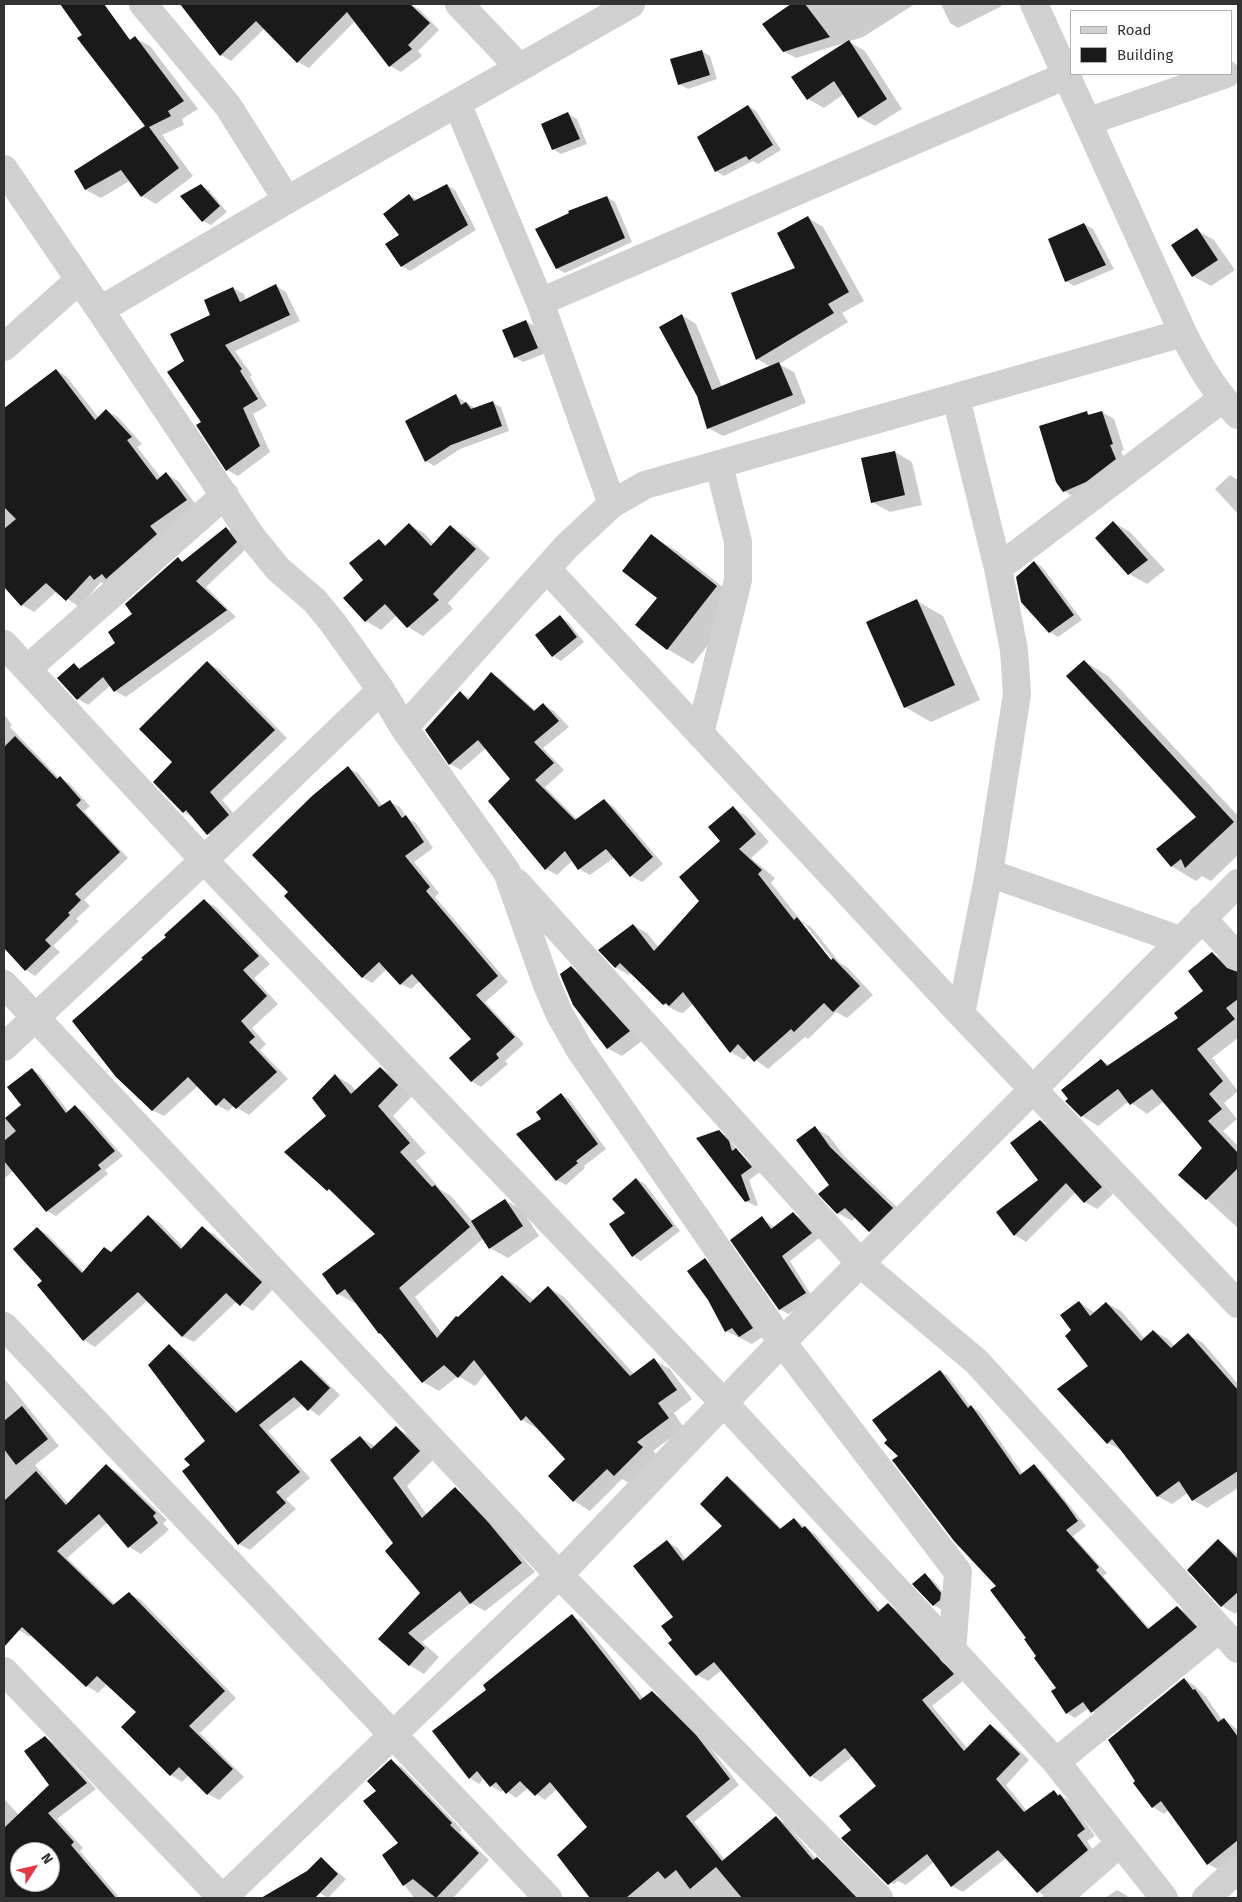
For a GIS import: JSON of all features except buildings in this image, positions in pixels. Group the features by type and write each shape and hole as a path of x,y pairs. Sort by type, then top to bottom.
{"street":[{"path":"143,4 228,106 287,200"},
{"path":"459,4 519,67"},
{"path":"100,310 287,200 631,4"},
{"path":"998,568 1230,407 1200,367 1183,333 1089,121 1034,4"},
{"path":"540,302 1067,75"},
{"path":"1089,121 1223,75"},
{"path":"458,103 540,302 612,504"},
{"path":"4,170 264,554 278,569 315,601 333,623 381,690 404,728 507,872 861,1264 977,1362 1238,1650"},
{"path":"4,347 80,280"},
{"path":"404,728 567,546 612,504 644,485 1183,333"},
{"path":"956,398 998,568 1014,650 1017,694 989,873 961,1014"},
{"path":"700,734 738,580 738,542 719,465"},
{"path":"27,668 225,495"},
{"path":"547,569 961,1014 1034,1088 1238,1304"},
{"path":"4,644 204,860 724,1404 1056,1762 1164,1898"},
{"path":"4,1047 204,860 381,690"},
{"path":"507,872 547,985 560,1015 580,1050 782,1342 958,1572 952,1652"},
{"path":"989,873 1180,940"},
{"path":"4,1671 222,1898 560,1575 782,1342 1238,883"},
{"path":"1202,918 1238,957"},
{"path":"4,984 560,1575 879,1898"},
{"path":"4,1326 548,1898"},
{"path":"1056,1762 1219,1629"},
{"path":"1057,1898 1120,1844"},
{"path":"1206,1898 1238,1869"}]}
